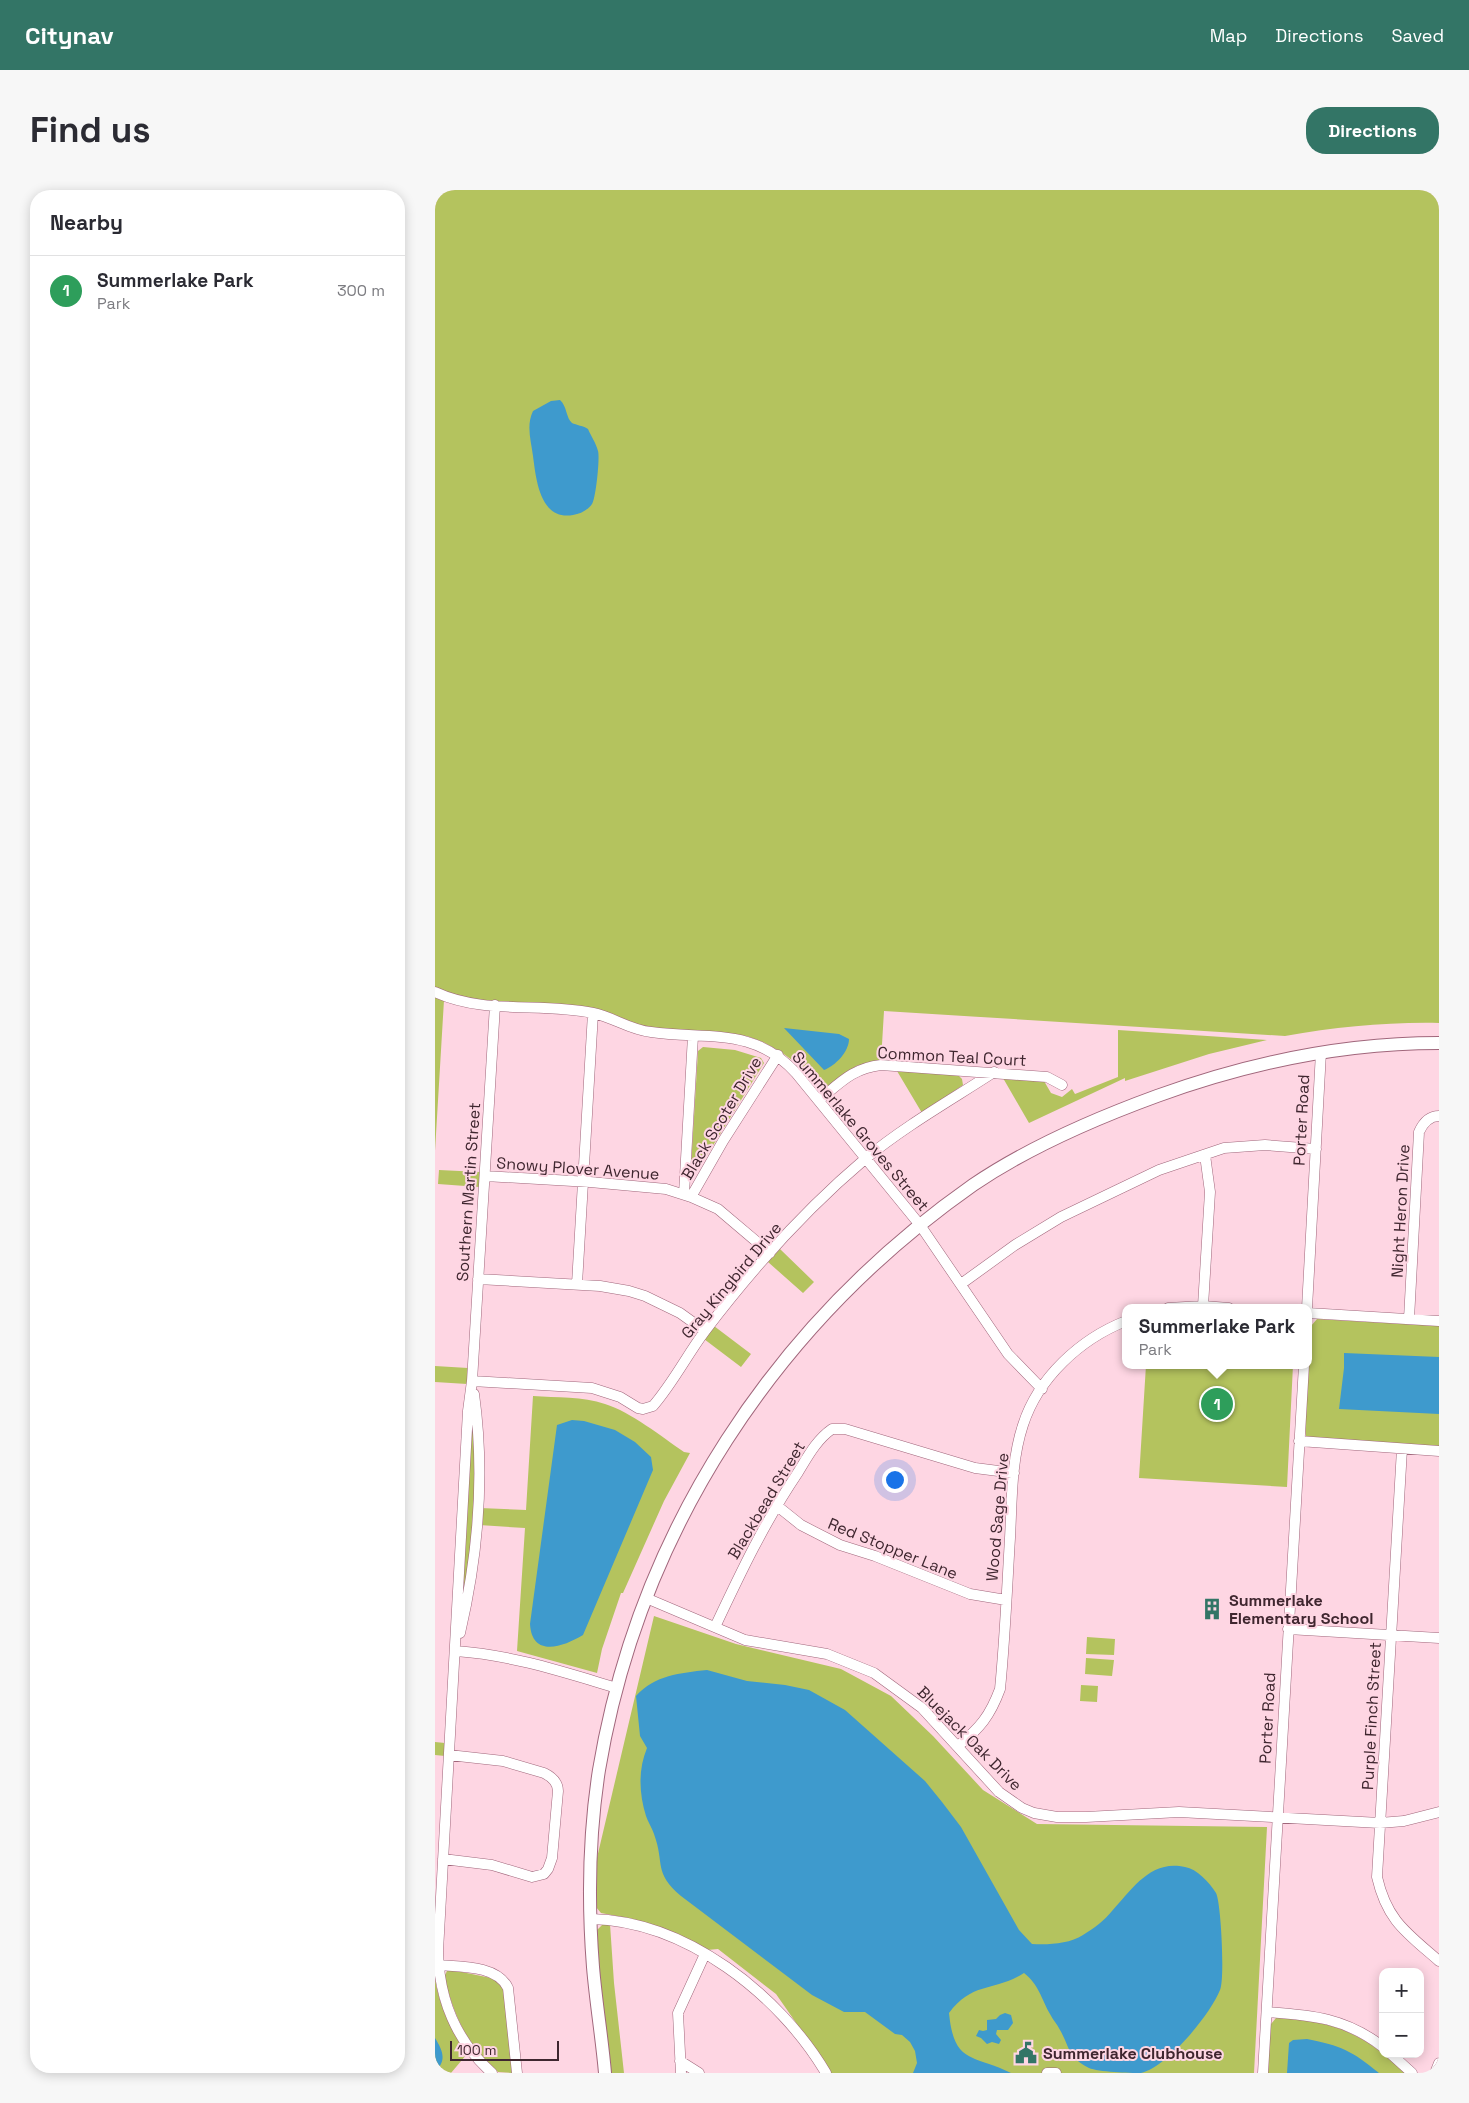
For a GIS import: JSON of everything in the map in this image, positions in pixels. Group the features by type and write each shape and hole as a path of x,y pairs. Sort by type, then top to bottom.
{"main road":[{"path":"605,2073 593,1967 591,1919 593,1824 599,1773 617,1688 646,1598 696,1492 719,1452 754,1400 805,1335 849,1287 920,1225 976,1183 1027,1154 1083,1126 1197,1082 1257,1064 1321,1052 1401,1043 1439,1043"}],"street":[{"name":"Summerlake Groves Street","path":"435,992 466,1003 593,1012 644,1031 747,1040 778,1055 819,1100 920,1225 1008,1354 1042,1388"},
{"name":"Southern Martin Street","path":"492,2073 471,2051 448,2012 441,1989 437,1933 456,1651 459,1560 468,1411 472,1381 495,1005"},
{"path":"577,1284 593,1012"},
{"path":"687,1196 693,1036"},
{"name":"Porter Road","path":"1307,1304 1321,1052"},
{"name":"Black Scoter Drive","path":"687,1196 778,1055"},
{"name":"Common Teal Court","path":"819,1100 853,1073 869,1066 994,1072 1047,1077 1062,1085"},
{"name":"Gray Kingbird Drive","path":"472,1381 591,1388 620,1397 643,1409 653,1406 705,1331 770,1253 807,1213 866,1159 925,1117 994,1072"},
{"name":"Night Heron Drive","path":"1409,1319 1419,1132 1422,1124 1428,1119 1439,1116"},
{"path":"961,1284 1015,1245 1061,1217 1136,1180 1224,1148 1265,1145 1316,1149"},
{"path":"1203,1304 1210,1192 1205,1155"},
{"name":"Snowy Plover Avenue","path":"485,1176 653,1186 706,1203 725,1214 770,1253"},
{"path":"478,1279 577,1284 615,1288 645,1296 680,1313 705,1331"},
{"path":"1312,1313 1439,1321"},
{"name":"Wood Sage Drive","path":"958,1746 985,1721 993,1708 1000,1689 1014,1473 1023,1426 1032,1404 1042,1388 1077,1348 1122,1322"},
{"name":"Porter Road","path":"1263,2073 1304,1369"},
{"name":"Southern Martin Street","path":"456,1651 469,1592 478,1509 478,1442 472,1381"},
{"name":"Blackbead Street","path":"715,1627 752,1548 776,1505 818,1441 832,1429 845,1429 975,1468 1014,1473"},
{"path":"1299,1441 1439,1451"},
{"name":"Purple Finch Street","path":"1402,1449 1377,1877 1382,1898 1400,1926 1439,1961"},
{"name":"Red Stopper Lane","path":"776,1505 801,1524 839,1545 893,1563 970,1594 1006,1600"},
{"name":"Bluejack Oak Drive","path":"646,1598 745,1640 827,1654 874,1673 922,1708 999,1792 1022,1808 1034,1813 1057,1817 1086,1817 1179,1812 1379,1823 1404,1821 1439,1812"},
{"path":"1288,1629 1439,1638"},
{"path":"456,1651 513,1658 617,1688"},
{"path":"443,1859 493,1865 532,1877 544,1874 548,1870 552,1858 558,1791 556,1783 545,1773 503,1761 449,1754"},
{"path":"591,1919 608,1919 638,1926 685,1944 734,1972 776,2008 800,2035 826,2073"},
{"path":"681,2073 677,2013 705,1954"},
{"path":"438,1965 464,1967 492,1973 505,1981 508,1988 517,2073"},
{"path":"1267,2012 1304,2015 1344,2024 1364,2033 1379,2044"},
{"path":"1395,2058 1412,2073"},
{"path":"680,2061 699,2073"},
{"path":"1435,2073 1439,2063"},
{"path":"1047,2073 1056,2073"}],"green space":[{"path":"435,190 1439,190 1439,1023 1400,1023 1362,1026 1285,1036 884,1011 881,1061 856,1066 824,1090 817,1088 796,1063 781,1052 747,1036 657,1029 555,1005 479,1000 444,1000 435,1151"},
{"path":"1118,1030 1267,1040 1209,1054 1125,1081 1125,1078 1029,1123 1003,1078 1044,1081 1051,1093 1062,1097 1072,1089 1075,1094 1118,1077"},
{"path":"703,1047 735,1050 761,1058 764,1063 699,1168 695,1171 691,1166 698,1051"},
{"path":"897,1071 958,1075 962,1079 963,1085 922,1113"},
{"path":"439,1170 480,1172 479,1187 438,1184"},
{"path":"780,1249 814,1282 803,1293 768,1262"},
{"path":"1317,1319 1439,1326 1439,1446 1309,1439 1306,1436 1305,1428 1308,1369 1312,1369 1312,1325"},
{"path":"714,1326 751,1354 741,1367 704,1339"},
{"path":"435,1366 468,1368 467,1384 435,1382"},
{"path":"1146,1369 1293,1369 1287,1487 1139,1478"},
{"path":"533,1396 579,1398 597,1401 636,1419 684,1452 690,1453 664,1501 623,1593 621,1593 602,1649 597,1673 517,1651 525,1528 479,1525 480,1508 526,1510"},
{"path":"471,1410 474,1437 475,1490 471,1542 461,1622"},
{"path":"654,1616 736,1644 841,1669 891,1696 933,1736 983,1790 1037,1824 1267,1827 1254,2073 831,2073 776,1994 718,1949 707,1950 661,1929 633,1919 601,1913 596,1907 596,1862"},
{"path":"1087,1637 1115,1639 1114,1655 1086,1654"},
{"path":"1086,1658 1114,1660 1112,1676 1085,1674"},
{"path":"1081,1685 1098,1686 1097,1702 1080,1701"},
{"path":"435,1742 445,1743 445,1756 435,1755"},
{"path":"603,1924 610,1924 614,1983 624,2073 610,2073 600,1997 597,1930"},
{"path":"452,1970 496,1979 503,1987 512,2073 498,2072 477,2050 463,2029 444,1977 447,1971"},
{"path":"435,1979 447,2018 467,2054 451,2073 435,2073"},
{"path":"1276,2018 1316,2022 1333,2026 1362,2039 1379,2050 1379,2058 1388,2058 1407,2073 1267,2073 1271,2024"}],"water":[{"path":"560,400 572,423 588,429 598,451 598,469 592,504 584,511 573,515 562,515 553,512 542,496 536,476 530,433 533,411 551,401"},
{"path":"784,1028 839,1034 849,1039 847,1049 841,1058 824,1070"},
{"path":"1344,1353 1439,1357 1439,1414 1339,1409"},
{"path":"572,1420 584,1421 615,1430 635,1442 651,1457 653,1470 583,1635 567,1643 550,1647 542,1646 536,1642 532,1635 530,1624 557,1425"},
{"path":"707,1670 747,1681 785,1685 809,1690 845,1710 925,1781 942,1802 961,1827 1019,1930 1032,1944 1058,1943 1083,1935 1106,1918 1143,1878 1162,1867 1185,1867 1198,1873 1216,1893 1221,1925 1222,1972 1220,1990 1207,2013 1175,2051 1151,2069 1141,2073 1093,2069 1082,2064 1073,2056 1036,1987 1024,1973 1003,1983 975,1991 958,2003 949,2013 955,2042 961,2050 976,2059 1011,2073 913,2073 917,2063 915,2051 910,2042 902,2035 895,2034 865,2012 844,2012 812,1995 681,1896 672,1888 663,1874 657,1844 646,1816 642,1799 640,1782 647,1748 640,1736 636,1696 651,1684 668,1676"},
{"path":"1005,2013 1011,2015 1013,2023 1008,2030 997,2030 996,2034 1001,2040 999,2044 992,2042 987,2044 976,2036 979,2030 987,2030 987,2020 996,2019"},
{"path":"435,2038 443,2055 439,2068 435,2072"},
{"path":"1307,2039 1345,2050 1361,2059 1379,2073 1287,2073 1289,2043 1293,2040"}],"place":[{"name":"Summerlake Park","path":"1217,1404"},
{"name":"Summerlake Elementary School","path":"1212,1609"},
{"name":"Summerlake Clubhouse","path":"1026,2053"}]}
